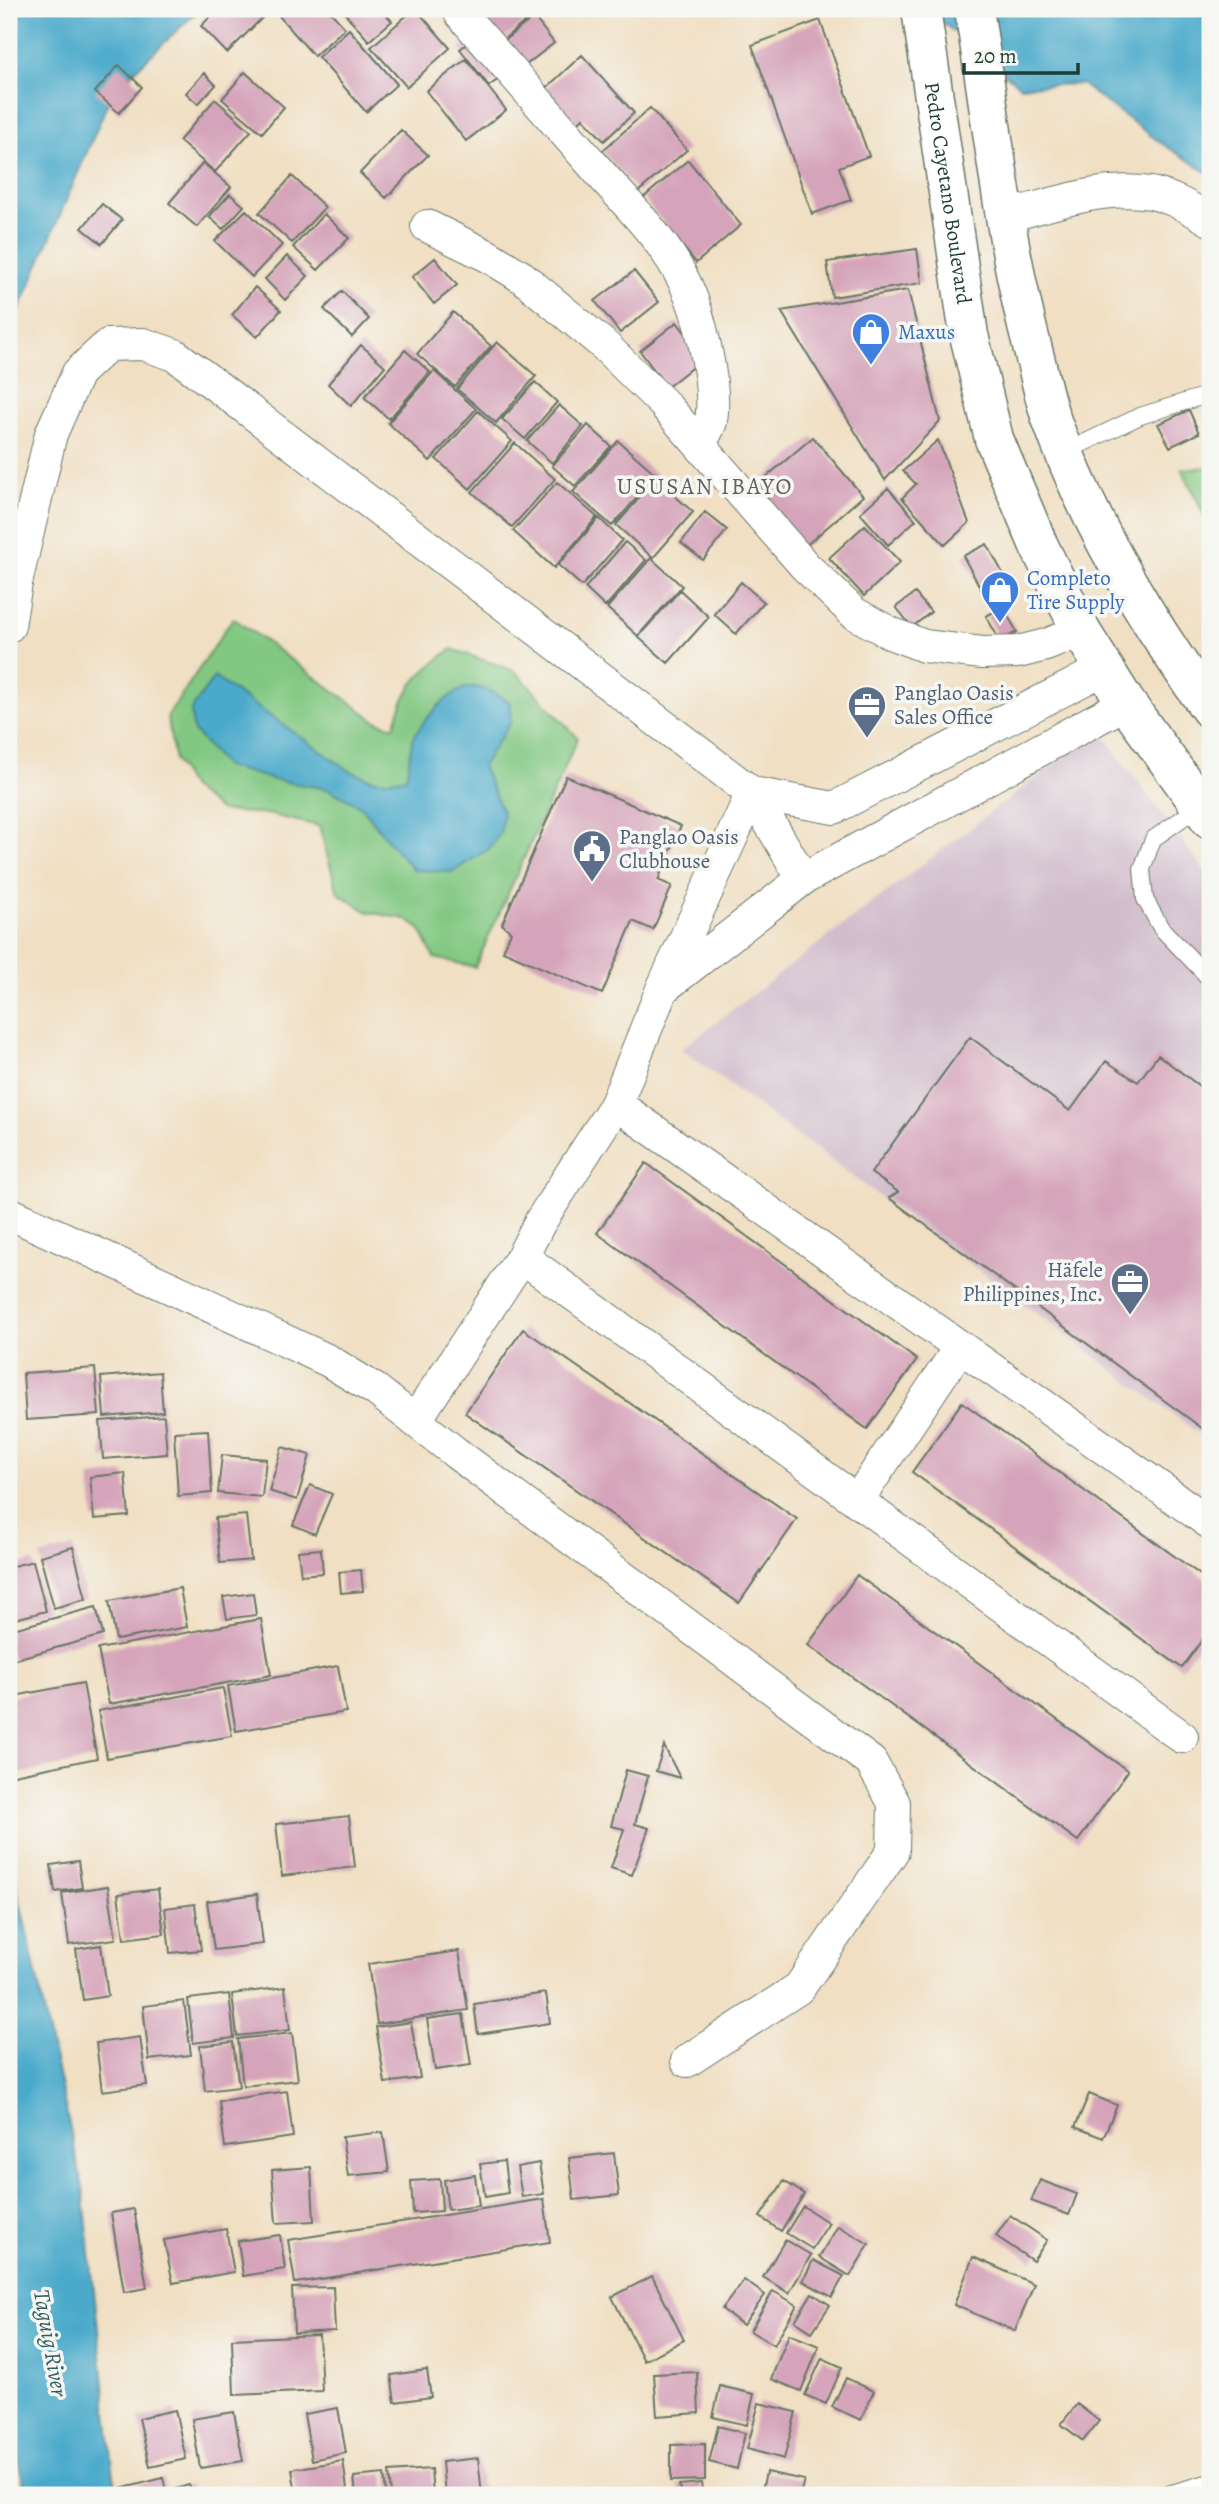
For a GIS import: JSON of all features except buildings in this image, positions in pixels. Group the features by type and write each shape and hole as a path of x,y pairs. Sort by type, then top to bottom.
{"main road":[{"name":"Pedro Cayetano Boulevard","path":"921,9 969,335 994,439 1039,546 1081,631 1126,703 1207,808"},
{"path":"974,9 1006,216 1025,318 1051,420 1095,523 1136,599 1210,709"}],"street":[{"path":"460,13 646,226 684,279 700,327 711,394 711,422 699,444"},
{"path":"1006,216 1105,191 1151,193 1187,206 1210,220"},
{"path":"427,226 488,256 522,277 604,345 663,403 805,566 853,612 890,633 924,646 982,653 1018,652 1046,645 1081,631"},
{"path":"9,626 16,583 51,434 78,373 108,345 143,344 174,355 185,363 752,793 803,879"},
{"path":"752,793 834,808 1104,669"},
{"path":"662,989 803,879 1126,703"},
{"path":"981,732 999,772"},
{"path":"415,1421 522,1257 540,1222 616,1104 662,989 752,793"},
{"path":"616,1104 1210,1523"},
{"path":"9,1213 329,1361 376,1390 871,1762 894,1803 893,1851 799,1988 687,2061"},
{"path":"522,1257 1182,1737"},
{"path":"857,1501 960,1347"}],"lane":[{"path":"1065,452 1140,416 1210,394"},
{"path":"1207,808 1153,839 1142,869 1145,900 1161,928 1210,979"},
{"path":"1166,2495 1210,2482"}],"shaded area":[{"path":"1099,730 1210,878 1210,1442 681,1049"}],"green space":[{"path":"1210,467 1210,527 1182,469"},
{"path":"233,618 376,721 394,727 409,690 430,666 452,649 515,671 578,738 475,967 434,958 420,929 406,919 368,912 338,893 319,826 267,814 221,811 191,788 175,761 167,717"}],"water":[{"path":"9,9 200,9 113,91 9,334"},
{"path":"926,9 1210,9 1210,174 1161,143 1081,84 1020,86"},
{"path":"214,677 347,769 382,780 406,777 413,739 423,723 448,698 466,688 474,687 497,694 510,702 511,722 482,766 503,813 500,834 489,849 452,872 414,870 362,807 328,789 275,780 225,766 193,730 191,710"},
{"name":"Taguig River","path":"9,1851 83,2188 114,2477 119,2495 26,2495 9,2421"}],"place":[{"name":"Maxus","path":"871,366"},
{"name":"Completo Tire Supply","path":"1000,624"},
{"name":"Panglao Oasis Sales Office","path":"867,739"},
{"name":"Panglao Oasis Clubhouse","path":"592,883"},
{"name":"Häfele Philippines, Inc.","path":"1130,1316"}],"district":[{"name":"USUSAN IBAYO","path":"705,486"}]}
